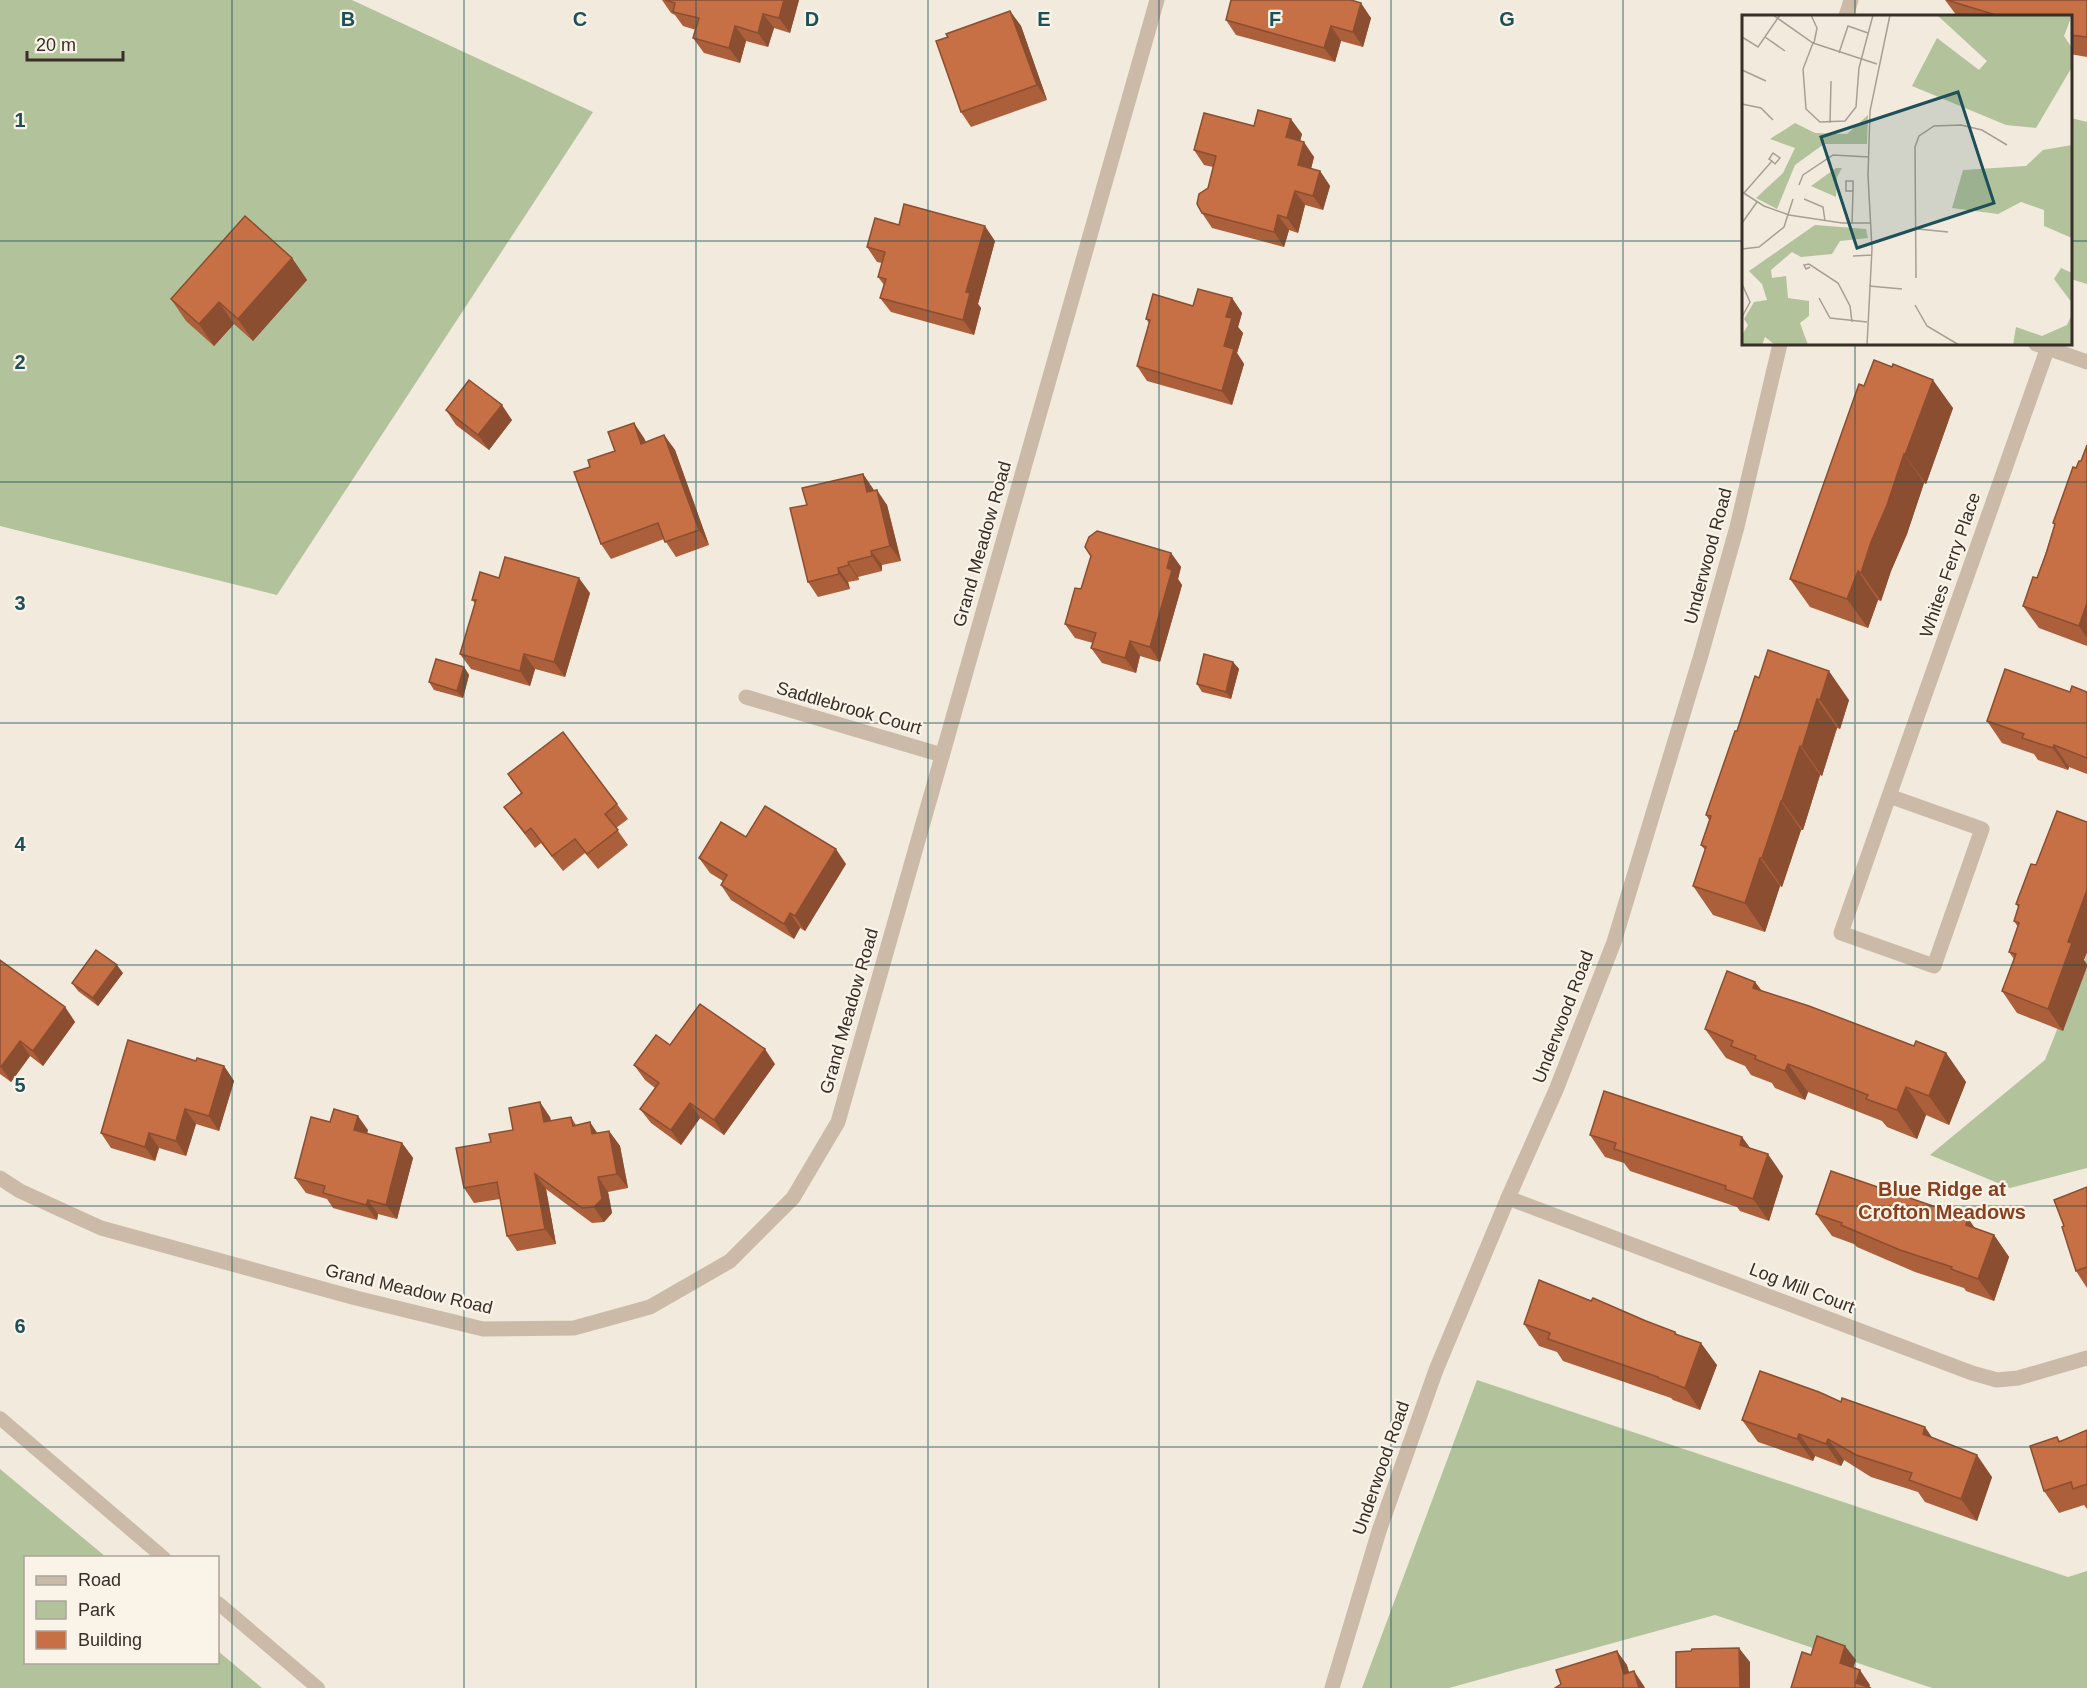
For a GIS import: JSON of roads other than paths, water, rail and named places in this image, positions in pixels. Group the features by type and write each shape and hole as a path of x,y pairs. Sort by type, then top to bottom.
{"street":[{"name":"Grand Meadow Road","path":"0,1178 20,1191 101,1228 356,1298 483,1329 574,1328 650,1307 730,1261 793,1198 837,1122 1157,0"},
{"path":"1846,15 1851,0"},
{"name":"Underwood Road","path":"1332,1688 1379,1531 1436,1370 1556,1090 1614,942 1701,655 1737,527 1780,345"},
{"path":"2042,345 2087,362"},
{"name":"Whites Ferry Place","path":"1889,796 1982,829 1934,966 1841,933 2042,345"},
{"name":"Saddlebrook Court","path":"746,698 942,755"},
{"name":"Log Mill Court","path":"1508,1198 1981,1376 1997,1380 2018,1378 2087,1358"}],"lane":[{"path":"0,1418 163,1556"},
{"path":"219,1604 318,1688"}],"district":[{"name":"Blue Ridge at Crofton Meadows","path":"1942,1200"}]}
